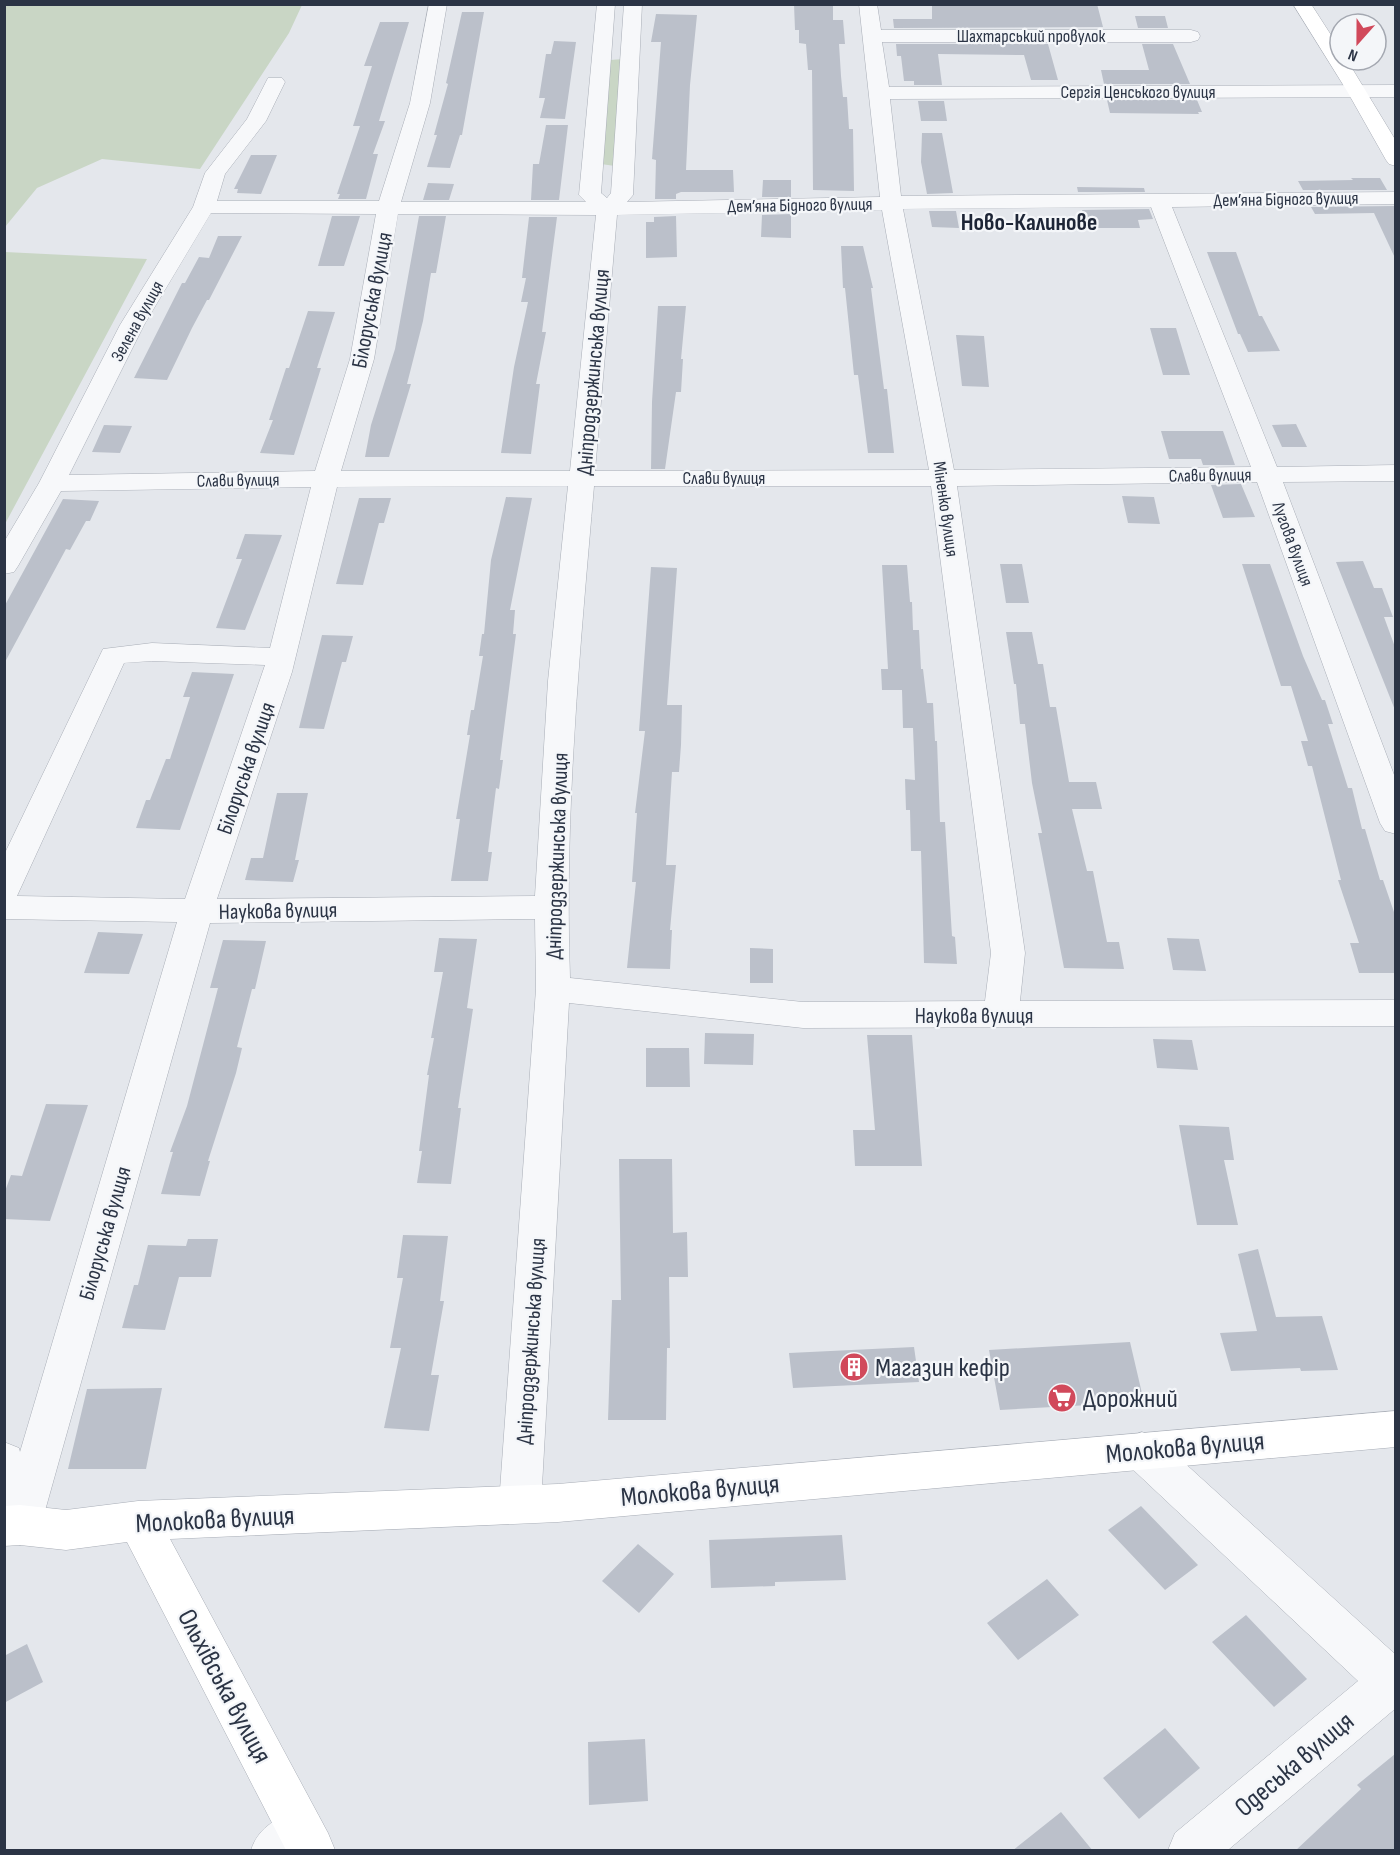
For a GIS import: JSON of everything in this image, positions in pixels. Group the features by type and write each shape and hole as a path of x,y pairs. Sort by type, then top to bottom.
{"street":[{"name":"Білоруська вулиця","path":"10,1528 196,911 281,657 326,479 362,359 388,208 420,103 438,4"},
{"path":"606,4 590,195 607,209"},
{"name":"Дніпродзержинська вулиця","path":"520,1504 553,988 551,907 563,681 607,209 622,195 633,4"},
{"name":"Міненко вулиця","path":"868,4 891,203 943,478 1008,953 1001,1014"},
{"path":"1302,4 1357,91 1395,160"},
{"name":"Шахтарський провулок","path":"872,36 1191,36"},
{"name":"Зелена вулиця","path":"4,566 52,483 132,325 204,207 215,173 256,121 275,82"},
{"name":"Сергія Ценського вулиця","path":"880,93 1395,91"},
{"name":"Дем’яна Бідного вулиця","path":"204,207 607,209 891,203 1395,198"},
{"name":"Лугова вулиця","path":"1159,201 1268,474 1395,823"},
{"name":"Слави вулиця","path":"52,483 326,479 943,478 1395,473"},
{"path":"4,891 113,655 152,652 281,657"},
{"name":"Наукова вулиця","path":"4,907 196,911 551,907"},
{"name":"Наукова вулиця","path":"553,988 803,1015 1395,1012"},
{"name":"Молокова вулиця","path":"10,1528 66,1530 138,1521 520,1504 1395,1429"},
{"path":"1142,1450 1394,1682"},
{"path":"4,1461 10,1528"},
{"name":"Ольхівська вулиця","path":"138,1521 296,1844"},
{"name":"Одеська вулиця","path":"1192,1851 1394,1682"}],"green space":[{"path":"5,4 302,5 289,33 200,169 102,159 37,188 5,227"},
{"path":"624,59 615,166 601,164 610,60"},
{"path":"4,252 147,259 5,524"}],"building":[{"path":"794,4 833,4 833,20 843,20 845,44 839,44 841,76 843,97 847,97 849,129 853,129 854,191 813,190 812,70 808,70 806,44 799,43 799,30 795,30"},
{"path":"932,4 1097,4 1103,27 894,28 893,19 932,19"},
{"path":"462,12 484,12 462,135 460,135 450,168 427,167 437,135 434,135 448,84 446,83"},
{"path":"656,14 697,15 690,85 686,170 733,170 734,192 681,192 676,194 676,199 655,199 656,160 652,159 661,42 651,42"},
{"path":"1135,16 1165,16 1168,28 1138,28"},
{"path":"380,22 409,22 379,121 385,121 373,154 378,154 366,199 338,199 340,194 337,194 360,126 353,126 372,66 364,66"},
{"path":"554,41 576,42 565,119 540,118 545,98 539,98 546,54 551,54"},
{"path":"896,44 1048,44 1058,80 1031,80 1024,55 938,54 942,85 914,85 914,81 904,81 901,56 897,56"},
{"path":"1142,44 1173,44 1190,84 1104,84 1101,70 1149,70"},
{"path":"1107,100 1197,100 1202,112 1198,112 1199,114 1110,113"},
{"path":"918,101 944,101 947,121 921,121"},
{"path":"546,125 568,125 559,200 531,200 533,164 539,164"},
{"path":"922,133 942,133 953,193 927,194 921,162"},
{"path":"251,155 277,155 261,194 237,193 238,189 234,189"},
{"path":"1351,178 1380,178 1387,190 1303,190 1298,181 1353,180"},
{"path":"763,180 791,180 791,197 762,197"},
{"path":"428,183 454,184 449,200 423,200"},
{"path":"1077,187 1144,188 1145,192 1078,192"},
{"path":"1395,206 1395,258 1374,213 1315,214 1311,207"},
{"path":"1149,209 1153,219 1138,220 1140,228 1086,228 1082,210"},
{"path":"929,211 956,211 959,228 932,227"},
{"path":"791,214 791,238 761,237 762,215"},
{"path":"332,216 360,216 344,266 318,266"},
{"path":"419,216 446,216 436,273 431,273 423,321 407,384 411,384 389,457 365,457 371,425 395,349"},
{"path":"676,216 677,257 646,258 646,222 654,222 654,217"},
{"path":"529,217 557,217 542,332 546,332 536,384 540,384 531,454 501,453 514,367 528,302 521,302 526,278 522,278"},
{"path":"218,236 242,236 192,328 167,380 134,378 182,283 185,283 199,257 209,258"},
{"path":"841,246 863,246 873,288 871,288 884,389 887,389 894,453 868,453 858,375 854,375 845,288 843,288"},
{"path":"1207,252 1236,252 1259,316 1262,316 1280,351 1248,352 1238,334"},
{"path":"658,306 686,306 681,359 683,359 681,392 676,392 665,469 651,469 652,402"},
{"path":"308,311 335,312 317,368 321,368 294,455 260,453 273,420 269,420 286,368 289,368"},
{"path":"1150,328 1176,328 1190,375 1163,375"},
{"path":"956,335 984,336 989,387 962,386"},
{"path":"1296,424 1307,447 1282,447 1272,425"},
{"path":"104,425 132,426 120,453 92,452"},
{"path":"1161,431 1223,431 1235,465 1203,465 1201,459 1169,459"},
{"path":"1241,484 1255,517 1223,518 1211,485"},
{"path":"1122,496 1154,497 1160,524 1128,523"},
{"path":"506,497 532,498 510,610 515,610 513,634 516,634 500,760 503,760 499,789 496,788 488,852 492,852 488,881 451,881 460,819 456,819 470,735 467,735 471,710 474,710 483,656 479,656 482,634 484,634 491,560"},
{"path":"359,498 391,498 384,523 379,523 363,585 336,584"},
{"path":"63,499 99,501 90,521 86,521 70,550 66,549 4,664 4,607"},
{"path":"245,534 282,535 245,630 216,628 242,559 236,559"},
{"path":"1363,561 1374,588 1382,588 1393,617 1384,617 1395,647 1395,710 1336,562"},
{"path":"1000,564 1022,564 1029,603 1006,603"},
{"path":"1242,564 1270,564 1303,656 1322,700 1325,700 1333,724 1328,724 1348,788 1352,788 1362,829 1365,829 1380,880 1383,880 1395,915 1395,973 1359,973 1350,943 1359,943 1338,880 1341,880 1312,766 1308,766 1301,741 1308,741 1291,686 1281,686"},
{"path":"882,565 907,565 913,630 919,630 921,669 923,669 927,703 933,703 940,822 945,822 952,936 955,937 957,964 924,963 921,851 911,851 910,810 906,810 905,779 915,780 913,728 903,728 902,690 882,690 881,669 888,669"},
{"path":"651,567 677,568 667,705 682,705 679,772 672,772 666,865 676,865 670,930 672,930 670,969 627,968 636,882 632,882 637,813 635,813 645,731 639,731"},
{"path":"1006,632 1032,632 1038,664 1043,664 1050,707 1056,707 1069,782 1096,782 1102,809 1072,809 1087,871 1093,871 1107,942 1119,942 1124,969 1064,968 1038,833 1042,833 1032,783 1025,724 1020,724 1016,684 1014,684"},
{"path":"322,635 353,636 346,662 342,662 324,729 299,728"},
{"path":"192,672 234,674 180,830 136,828 146,800 150,800 166,759 170,759 190,697 183,697"},
{"path":"277,793 308,793 295,860 299,860 293,882 245,880 251,858 263,858"},
{"path":"98,932 143,934 129,974 84,973"},
{"path":"439,938 477,939 467,1008 473,1009 458,1108 461,1108 451,1184 417,1183 422,1151 419,1151 429,1075 427,1075 434,1038 431,1038 443,972 434,972"},
{"path":"1167,938 1199,939 1206,971 1173,970"},
{"path":"223,940 266,941 255,989 252,989 237,1047 242,1048 236,1073 208,1161 210,1161 200,1196 161,1194 173,1152 170,1152 187,1106 218,988 210,988"},
{"path":"750,948 773,949 773,983 750,983"},
{"path":"705,1033 754,1034 753,1065 704,1064"},
{"path":"867,1035 912,1035 922,1166 855,1166 853,1130 875,1130"},
{"path":"1153,1039 1192,1040 1198,1070 1157,1068"},
{"path":"646,1048 689,1048 690,1087 646,1087"},
{"path":"46,1104 88,1105 50,1221 4,1219 4,1194 11,1175 22,1176"},
{"path":"1179,1125 1229,1127 1234,1160 1224,1160 1238,1225 1197,1225"},
{"path":"619,1159 672,1159 673,1233 687,1232 688,1277 669,1277 670,1348 667,1348 666,1420 608,1420 612,1300 621,1300"},
{"path":"403,1235 448,1236 440,1301 444,1301 431,1375 439,1375 429,1431 384,1428 401,1348 390,1348 403,1278 397,1278"},
{"path":"188,1239 218,1239 211,1277 179,1277 165,1330 122,1328 134,1285 138,1285 148,1245 186,1246"},
{"path":"1258,1249 1276,1317 1322,1316 1338,1370 1301,1371 1300,1368 1231,1371 1220,1333 1257,1331 1238,1254"},
{"path":"1130,1342 1144,1402 1000,1410 989,1350"},
{"name":"Магазин кефір","path":"914,1347 919,1382 793,1388 789,1353"},
{"path":"162,1388 146,1469 68,1469 87,1389"},
{"path":"1141,1506 1198,1565 1165,1590 1108,1530"},
{"path":"842,1535 846,1580 775,1582 775,1586 711,1588 709,1540"},
{"path":"638,1544 674,1574 639,1613 602,1581"},
{"path":"1047,1579 1079,1615 1018,1660 987,1623"},
{"path":"1246,1615 1307,1679 1274,1707 1212,1642"},
{"path":"27,1644 43,1682 4,1703 4,1656"},
{"path":"1165,1728 1200,1768 1139,1819 1103,1778"},
{"path":"645,1739 648,1801 589,1805 588,1742"},
{"path":"1395,1754 1395,1851 1295,1851 1361,1789 1357,1785"},
{"path":"1061,1812 1093,1851 1012,1851"}],"place":[{"name":"Магазин кефір","path":"854,1367"},
{"name":"Дорожний","path":"1062,1398"}],"district":[{"name":"Ново-Калинове","path":"1029,222"}]}
